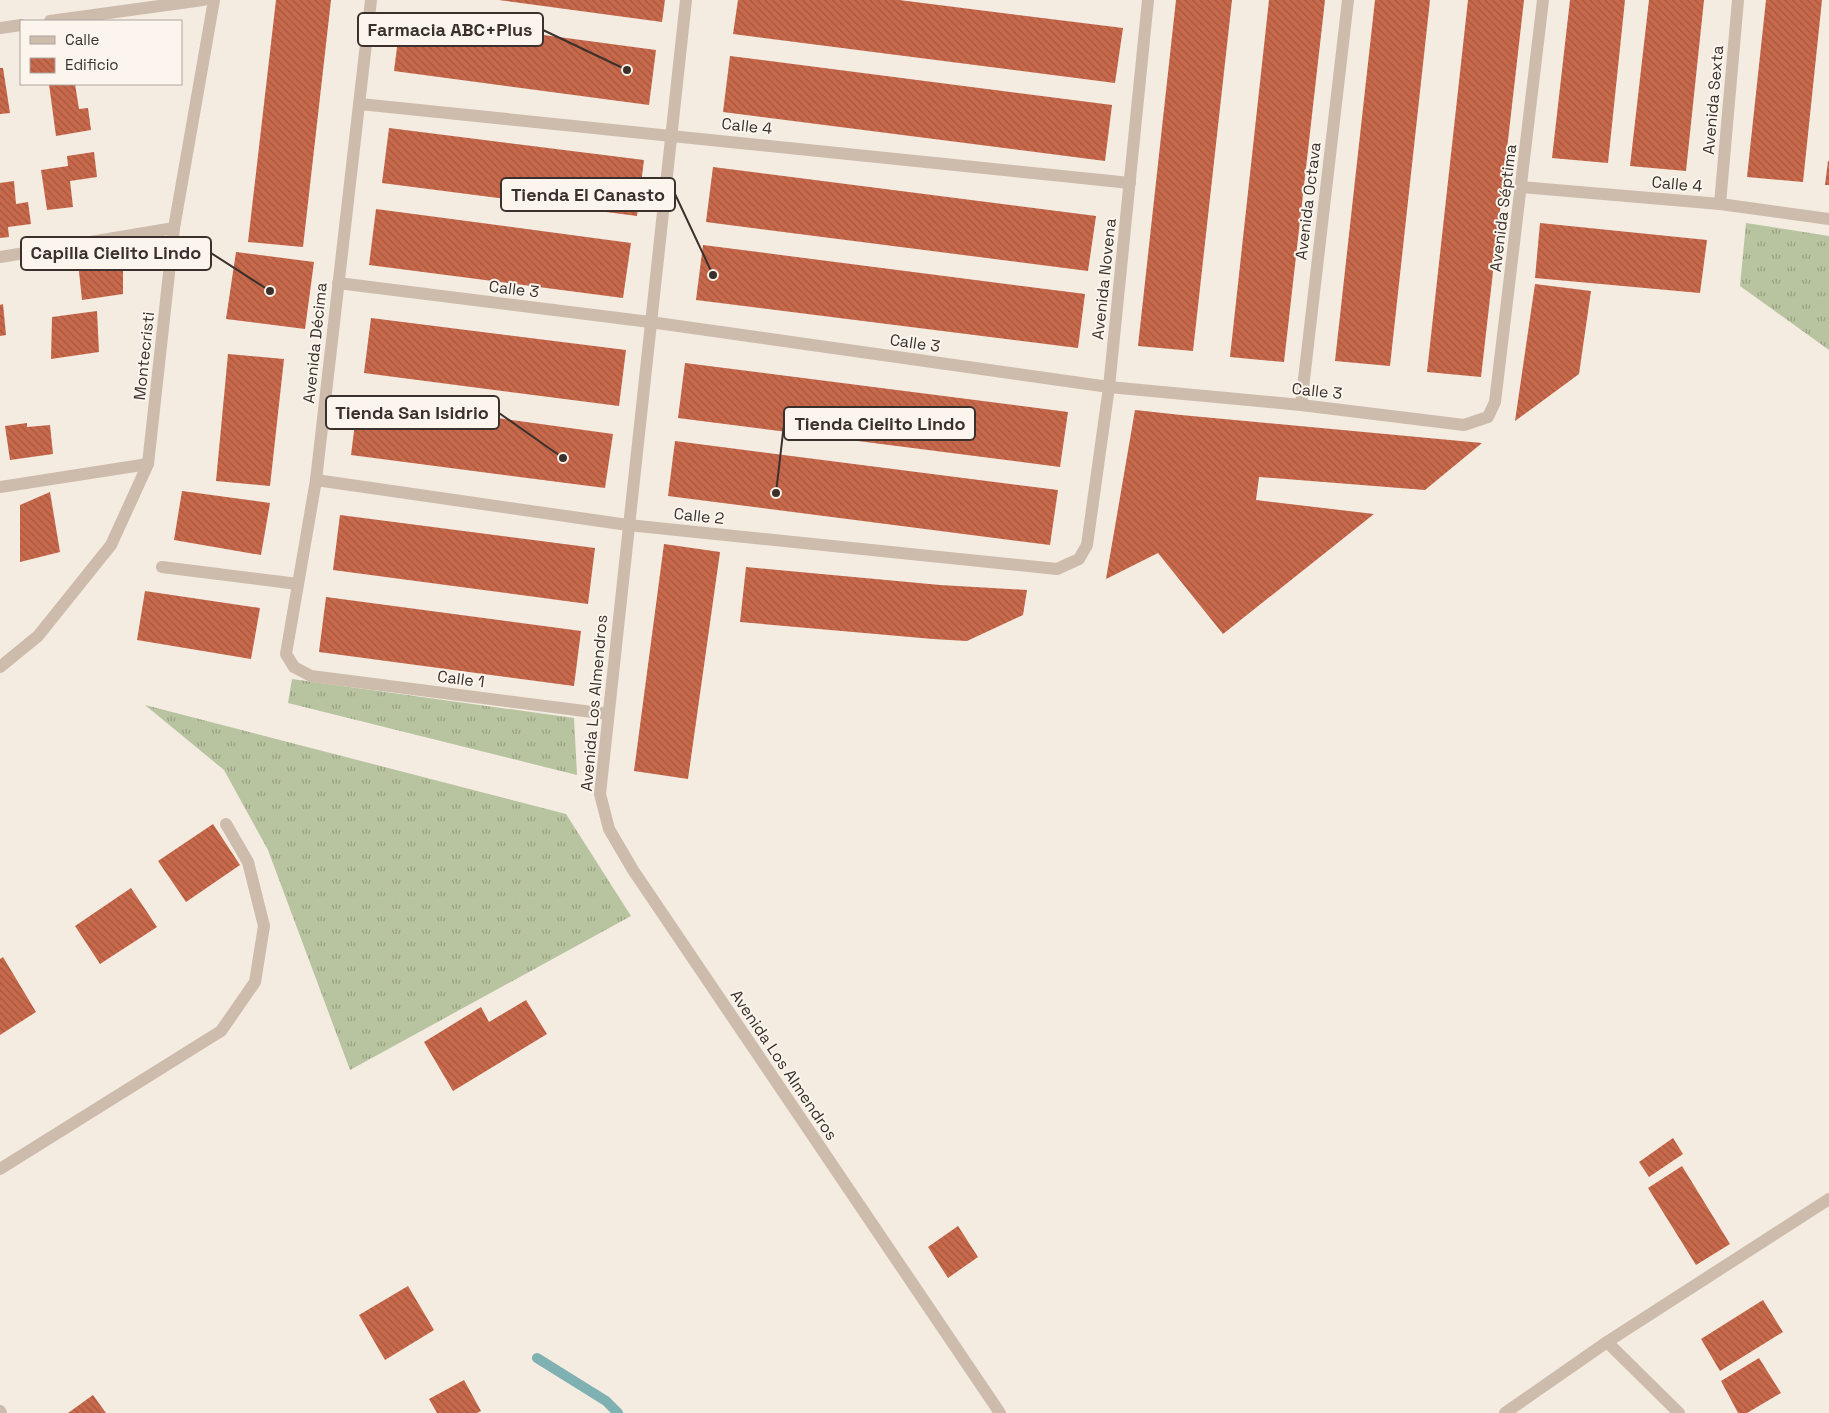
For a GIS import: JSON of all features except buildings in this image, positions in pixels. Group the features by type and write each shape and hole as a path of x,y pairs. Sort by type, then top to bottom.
{"street":[{"path":"57,20 203,0"},
{"name":"Montecristi","path":"0,667 38,636 111,546 148,464 174,228 214,0"},
{"name":"Avenida Décima","path":"311,676 294,667 286,654 316,480 371,0"},
{"name":"Avenida Los Almendros","path":"686,0 600,794 609,829 633,870 1000,1413"},
{"path":"1143,0 1148,0"},
{"name":"Avenida Novena","path":"1079,559 1087,545 1109,387 1148,0"},
{"name":"Avenida Octava","path":"1301,405 1348,0"},
{"name":"Avenida Séptima","path":"1488,417 1495,402 1543,0"},
{"name":"Avenida Sexta","path":"1720,204 1738,0"},
{"path":"0,28 20,25"},
{"name":"Calle 4","path":"360,104 671,134 1130,183"},
{"name":"Calle 4","path":"1522,187 1720,204 1829,219"},
{"path":"0,257 174,228"},
{"name":"Calle 3","path":"338,283 650,322 1109,387 1301,405 1464,425 1488,417"},
{"path":"0,487 148,464"},
{"name":"Calle 2","path":"316,480 628,525 1057,569 1079,559"},
{"path":"162,566 298,584"},
{"name":"Calle 1","path":"311,676 608,714"},
{"path":"0,1169 221,1031 254,982 264,926 248,862 226,824"},
{"path":"1505,1413 1607,1342 1829,1199"},
{"path":"1607,1342 1679,1413"}],"green space":[{"path":"1746,223 1829,236 1829,350 1740,286"},
{"path":"292,679 574,718 577,775 288,703"},
{"path":"145,705 566,814 631,916 350,1070 268,850 224,770"}],"waterway":[{"path":"537,1358 606,1401 618,1413"}],"place":[{"name":"Farmacia ABC+Plus","path":"627,70"},
{"name":"Tienda El Canasto","path":"713,275"},
{"name":"Capilla Cielito Lindo","path":"270,291"},
{"name":"Tienda San Isidrio","path":"563,458"},
{"name":"Tienda Cielito Lindo","path":"776,493"}]}
